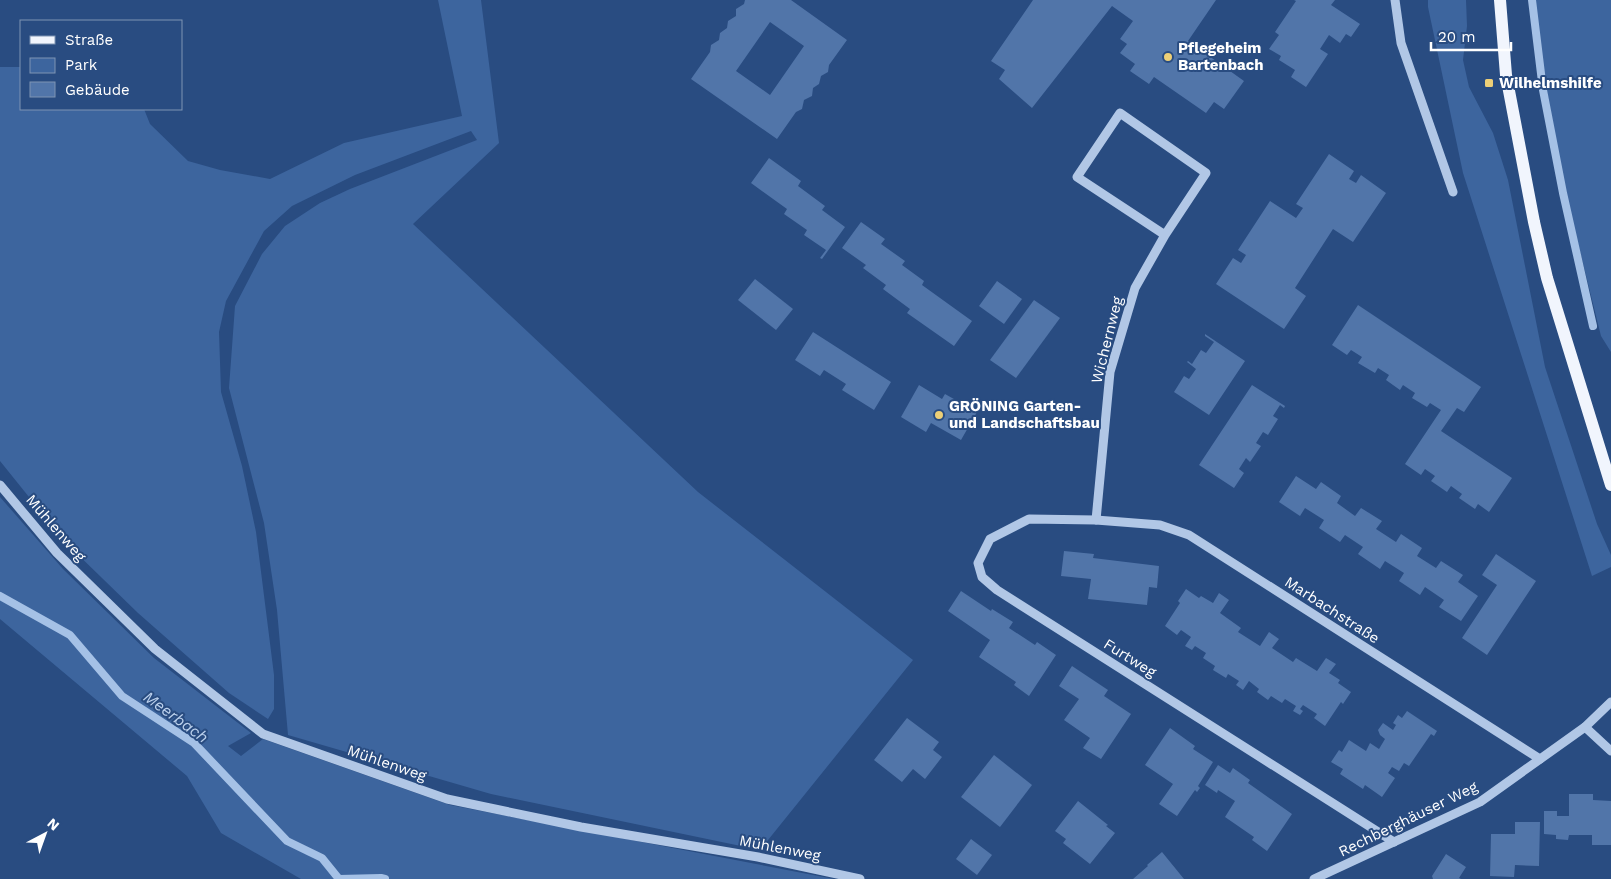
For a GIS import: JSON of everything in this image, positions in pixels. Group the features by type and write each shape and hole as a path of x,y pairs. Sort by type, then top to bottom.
{"main road":[{"path":"1500,0 1506,75 1534,222 1547,278 1611,485"}],"street":[{"path":"1395,0 1401,43 1453,192"},
{"name":"Wichernweg","path":"1096,520 1110,372 1135,288 1165,235 1206,172 1120,113 1077,178 1165,235"},
{"name":"Mühlenweg","path":"0,485 56,553 155,649 263,734 448,799 581,827 758,857 857,878"},
{"name":"Furtweg","path":"1096,520 1029,518 990,539 978,563 982,577 997,590 1394,842"},
{"name":"Marbachstraße","path":"1096,520 1160,525 1189,536 1540,759"},
{"name":"Rechberghäuser Weg","path":"1315,879 1480,802 1585,727 1611,702"},
{"path":"1585,727 1611,751"}],"green space":[{"path":"438,0 481,0 499,143 413,224 698,492 913,660 760,850 491,794 288,735 277,610 264,523 229,388 235,306 262,254 285,226 320,203 350,189 477,140 471,131 355,175 292,206 264,231 226,301 219,332 221,392 242,466 256,532 274,675 274,709 268,719 229,693 138,613 66,543 0,461 0,67 20,67 20,110 144,110 150,124 188,161 220,170 270,179 344,143 462,116"},
{"path":"1428,0 1466,0 1467,26 1463,60 1469,87 1493,133 1508,180 1545,367 1597,524 1611,555 1611,567 1592,576 1463,173"},
{"path":"1535,0 1611,0 1611,352 1601,336 1565,191 1545,80"},
{"path":"0,497 63,569 154,658 251,733 228,746 241,756 263,739 450,805 834,879 301,879 221,833 187,776 0,619"}],"building":[{"path":"745,0 791,0 847,40 829,65 828,72 821,76 819,84 813,88 812,96 804,100 802,109 796,112 777,139 691,79 710,52 711,45 719,40 720,33 727,28 728,21 736,16 736,9 744,4","holes":["770,22 804,46 770,95 736,71"]},
{"name":"Pflegeheim Bartenbach","path":"1033,0 1216,0 1188,41 1244,81 1224,109 1214,102 1206,113 1154,77 1149,84 1130,71 1135,64 1120,53 1127,44 1120,39 1133,21 1112,6 1032,108 999,79 1005,70 991,61"},
{"path":"1294,0 1335,0 1331,5 1360,24 1351,37 1346,34 1340,43 1329,35 1320,49 1328,54 1306,87 1291,77 1295,70 1279,60 1281,56 1269,49 1279,35 1275,32 1296,1"},
{"path":"1329,154 1354,171 1349,179 1356,183 1361,175 1386,193 1353,242 1333,229 1295,288 1306,296 1284,329 1216,284 1233,258 1241,263 1246,255 1238,250 1270,201 1296,218 1303,208 1296,204"},
{"path":"769,158 801,181 798,186 825,206 822,210 845,227 822,259 820,258 826,250 804,235 807,230 784,214 787,209 751,183"},
{"path":"861,222 885,239 881,244 905,261 902,265 924,281 922,285 972,321 954,346 907,313 910,309 883,289 886,285 863,268 866,265 842,248"},
{"path":"755,279 793,309 776,330 738,300"},
{"path":"997,281 1022,299 1004,324 979,306"},
{"path":"1034,300 1060,318 1016,378 990,360"},
{"path":"1358,305 1481,387 1464,412 1457,408 1441,431 1512,478 1489,512 1478,504 1475,509 1459,498 1462,494 1451,486 1447,492 1431,481 1435,476 1425,469 1421,475 1405,464 1441,410 1430,403 1427,407 1412,398 1415,393 1403,385 1400,390 1386,380 1389,375 1378,368 1375,373 1358,363 1362,357 1351,350 1347,355 1332,345"},
{"path":"813,332 891,382 874,410 842,390 846,384 824,370 820,376 795,360"},
{"path":"1205,334 1245,361 1209,415 1174,392 1184,376 1189,379 1196,369 1187,362 1192,364 1201,350 1206,353 1214,342"},
{"name":"GRÖNING Garten- und Landschaftsbau","path":"919,385 942,399 945,394 977,412 961,440 931,423 926,432 901,417"},
{"path":"1252,385 1285,406 1284,408 1280,405 1273,416 1278,419 1268,435 1263,432 1256,443 1261,446 1250,462 1246,458 1239,469 1244,473 1234,488 1199,465"},
{"path":"1296,476 1316,489 1321,482 1341,496 1337,503 1355,516 1361,508 1382,521 1376,529 1396,542 1401,534 1422,548 1417,556 1436,568 1441,561 1463,575 1458,582 1478,596 1461,621 1439,607 1444,600 1425,587 1420,595 1399,581 1404,573 1385,561 1380,569 1358,554 1363,547 1345,535 1340,542 1319,528 1324,520 1305,508 1300,516 1279,502"},
{"path":"1064,551 1094,554 1093,558 1159,566 1157,588 1149,587 1147,605 1088,599 1091,579 1061,576"},
{"path":"1496,554 1536,581 1487,655 1462,638 1497,585 1482,575"},
{"path":"1186,589 1199,598 1201,596 1213,603 1219,593 1229,600 1220,613 1241,628 1238,632 1260,646 1269,632 1279,639 1272,648 1293,662 1296,658 1317,671 1326,658 1336,664 1329,673 1340,680 1338,683 1351,692 1343,704 1341,702 1325,726 1314,718 1317,714 1303,705 1300,709 1303,711 1300,715 1293,711 1296,706 1285,699 1282,703 1271,696 1268,700 1257,692 1259,689 1249,681 1243,690 1236,685 1239,681 1228,674 1226,678 1213,670 1215,666 1203,658 1206,653 1195,646 1192,650 1185,646 1191,637 1181,630 1177,635 1165,626 1180,603 1178,601"},
{"path":"961,591 991,611 992,609 1013,622 1009,628 1035,645 1037,642 1056,655 1029,696 1014,685 1016,682 979,657 990,640 948,611"},
{"path":"1072,666 1108,690 1104,696 1131,714 1101,759 1083,748 1090,738 1064,720 1079,699 1059,686"},
{"path":"1407,711 1437,731 1434,736 1431,734 1409,766 1404,763 1399,771 1392,767 1388,773 1395,778 1382,797 1365,785 1363,789 1340,774 1343,769 1331,762 1339,750 1342,752 1349,740 1366,751 1370,743 1379,749 1385,739 1378,730 1383,723 1393,730 1396,725 1393,723 1398,715 1402,718"},
{"path":"907,718 939,742 933,750 942,757 925,779 913,769 902,782 874,760"},
{"path":"1170,728 1195,746 1193,749 1213,762 1198,786 1200,788 1197,792 1195,790 1177,816 1159,804 1173,784 1145,765"},
{"path":"994,755 1032,785 1000,827 961,797"},
{"path":"1218,765 1230,773 1233,768 1250,780 1248,783 1292,814 1267,851 1252,840 1254,837 1225,817 1235,801 1218,790 1217,793 1205,785"},
{"path":"1569,794 1593,794 1593,800 1611,801 1611,845 1592,845 1592,835 1569,835 1568,840 1556,839 1556,835 1544,834 1544,811 1557,811 1557,816 1569,816"},
{"path":"1078,801 1115,833 1090,864 1063,843 1066,839 1055,831"},
{"path":"1515,822 1540,822 1539,866 1515,865 1514,877 1490,876 1491,834 1515,834"},
{"path":"971,839 992,855 977,875 956,859"},
{"path":"1162,852 1184,879 1133,879 1147,865"},
{"path":"1446,854 1466,867 1459,878 1461,879 1433,879 1432,876"}],"waterway":[{"path":"1532,0 1543,90 1563,193 1593,326"},
{"name":"Meerbach","path":"0,596 70,635 122,696 194,743 287,841 322,858 339,879 385,879"}],"place":[{"name":"Pflegeheim Bartenbach","path":"1168,57"},
{"name":"Wilhelmshilfe","path":"1489,83"},
{"name":"GRÖNING Garten- und Landschaftsbau","path":"939,415"}]}
